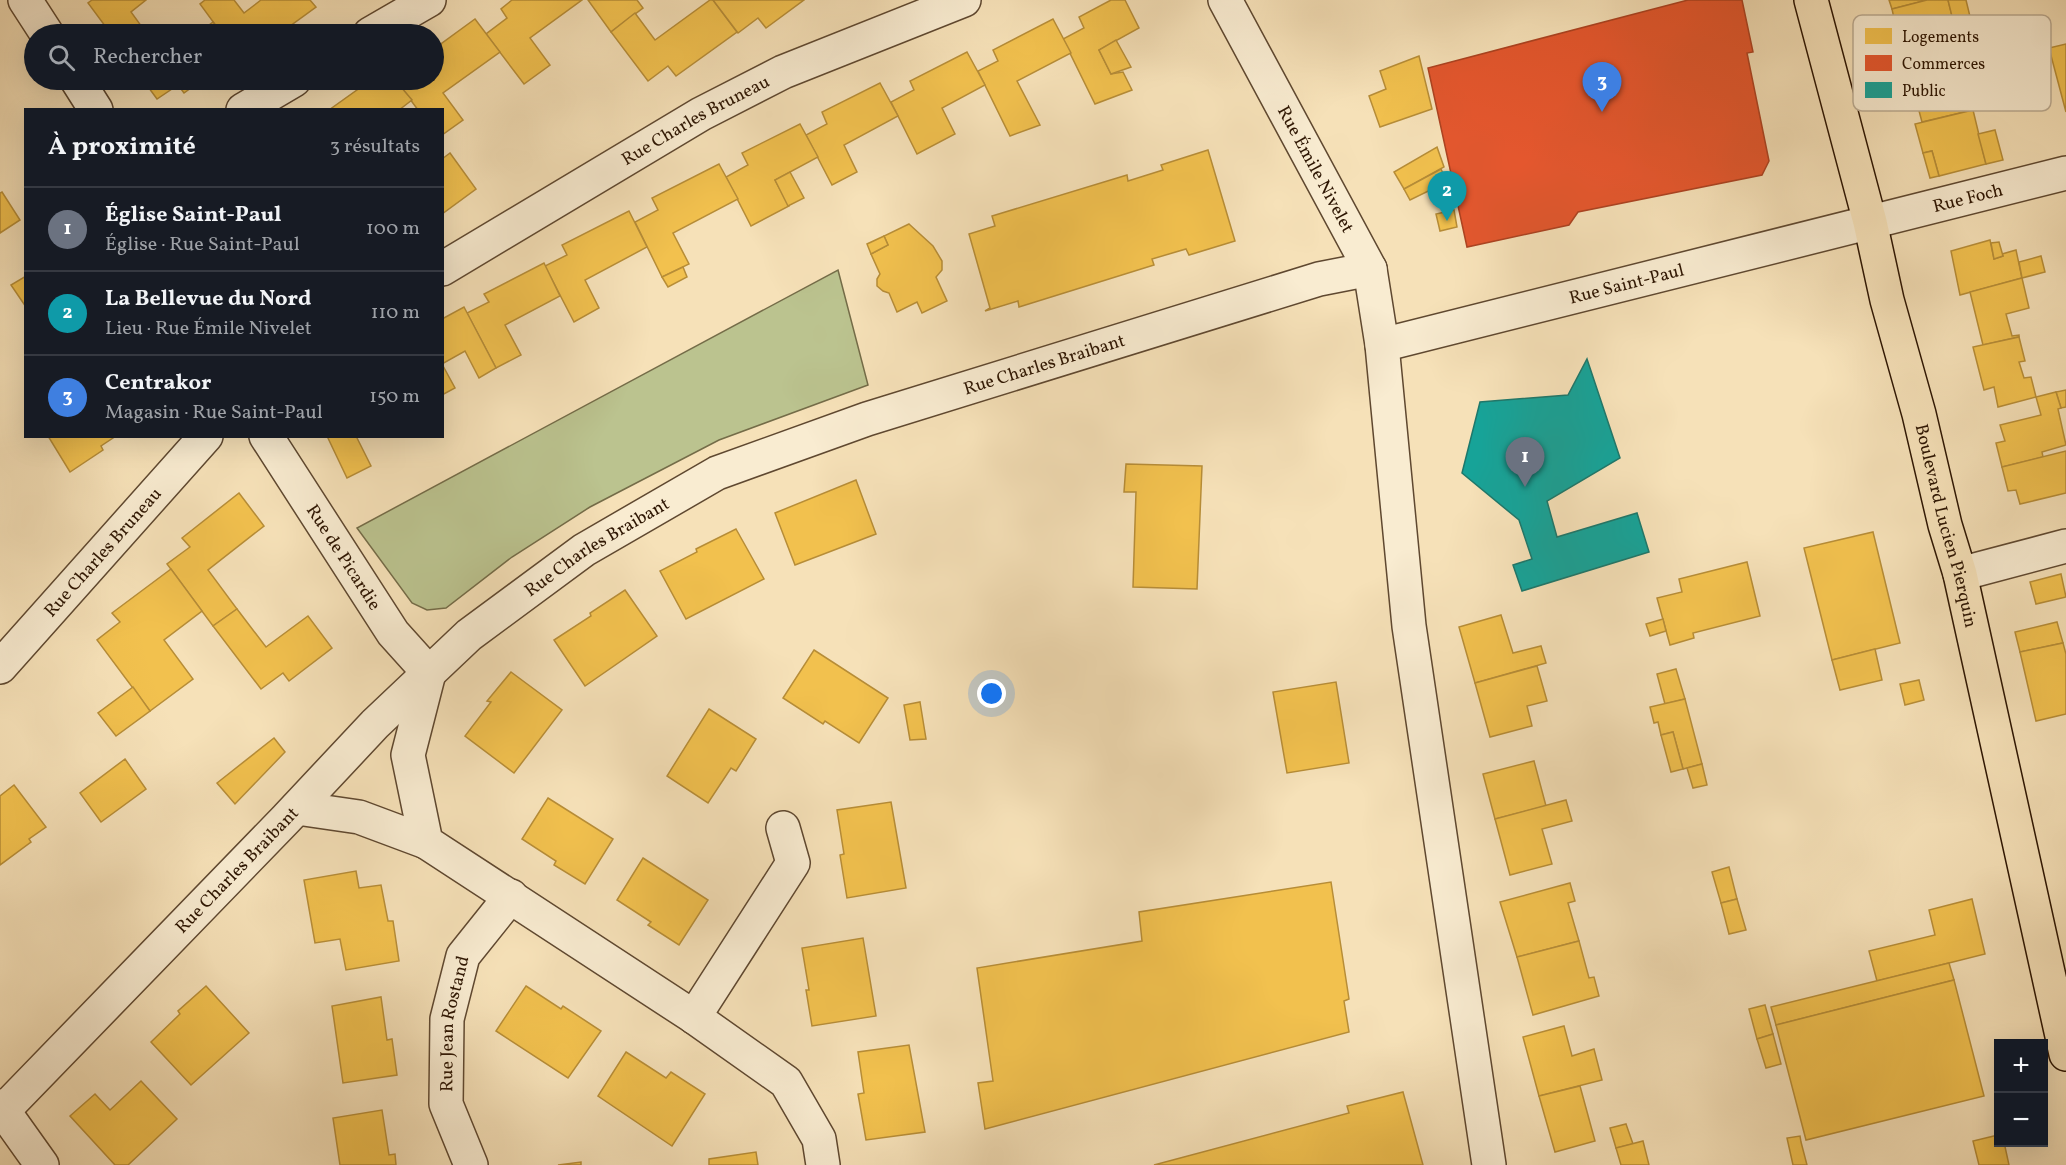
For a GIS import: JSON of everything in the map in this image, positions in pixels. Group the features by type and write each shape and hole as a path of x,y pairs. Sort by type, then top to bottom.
{"main road":[{"name":"Boulevard Lucien Pierquin","path":"1811,0 1870,222 1887,300 1919,414 1945,525 1960,574 2066,1054"}],"street":[{"path":"25,0 41,24"},
{"path":"387,24 429,0"},
{"name":"Rue Charles Bruneau","path":"444,268 701,114 783,72 963,0"},
{"name":"Rue Émile Nivelet","path":"1225,0 1370,269 1382,345 1409,626 1489,1165"},
{"path":"83,90 95,108"},
{"path":"246,108 277,90"},
{"name":"Rue Foch","path":"1870,222 2066,173"},
{"name":"Rue Saint-Paul","path":"1382,345 1870,222"},
{"name":"Rue Charles Braibant","path":"1,1110 297,808 375,724 469,635 584,550 717,473 878,415 1319,279 1370,269"},
{"name":"Rue Charles Bruneau","path":"0,668 204,438"},
{"name":"Rue de Picardie","path":"267,438 393,633 429,673"},
{"path":"1960,574 2066,546"},
{"path":"426,842 408,755 429,673"},
{"path":"297,808 359,817 426,842 694,1017 786,1082 819,1139 823,1165"},
{"path":"694,1017 793,863 783,828"},
{"name":"Rue Jean Rostand","path":"471,1165 446,1104 447,1019 463,956 511,896"},
{"path":"1,1110 42,1165"}],"green space":[{"path":"838,270 868,385 719,440 590,507 512,557 446,608 427,610 412,603 357,528"}],"building: Logements":[{"path":"92,0 146,0 131,12 140,24 104,24 88,3"},
{"path":"205,0 234,0 244,13 261,0 310,0 316,7 293,24 215,24 200,4"},
{"path":"512,0 582,0 530,38 550,65 524,84 486,34 507,18 501,9"},
{"path":"588,0 637,0 643,8 611,32"},
{"path":"713,0 737,32 676,76 668,66 648,81 611,32 635,13 655,40"},
{"path":"713,0 804,0 766,28 758,18 738,33"},
{"path":"1111,0 1125,0 1139,28 1099,50 1111,74 1123,72 1132,90 1095,104 1063,39 1084,28 1079,17"},
{"path":"1889,0 1927,0 1892,9"},
{"path":"1927,0 1948,0 1952,15 1893,15 1892,9"},
{"path":"1948,0 1966,0 1970,15 1952,15"},
{"path":"475,19 500,52 443,93 463,120 444,134 444,108 417,108 403,90 444,90 444,42"},
{"path":"1053,19 1071,53 1017,81 1040,125 1010,136 978,71 998,61 993,50"},
{"path":"1116,40 1131,67 1111,74 1099,50"},
{"path":"2066,44 2066,112 2051,56 2051,48"},
{"path":"967,52 985,85 942,108 955,134 917,154 891,102 914,90 910,81"},
{"path":"1419,56 1432,109 1380,127 1369,96 1386,89 1380,71"},
{"path":"880,83 898,116 844,145 857,172 832,185 806,135 827,124 822,112"},
{"path":"150,90 170,90 157,99"},
{"path":"357,90 404,90 412,100 402,108 332,108"},
{"path":"1919,111 1969,111 1922,122"},
{"path":"1973,111 1986,164 1939,176 1932,151 1923,153 1915,124"},
{"path":"800,124 818,157 775,180 789,206 751,226 726,177 748,165 742,153"},
{"path":"1995,130 2003,160 1986,164 1978,134"},
{"path":"1437,147 1444,167 1404,189 1394,172"},
{"path":"1208,150 1235,241 1189,255 1186,249 1152,259 1154,265 1019,307 1018,301 985,311 990,308 969,234 995,226 992,216 1127,175 1128,181 1163,170 1161,165"},
{"path":"1932,151 1939,176 1930,178 1923,153"},
{"path":"450,153 476,189 444,213 444,158"},
{"path":"719,164 738,199 673,233 689,264 662,277 635,222 658,210 652,198"},
{"path":"1441,169 1447,182 1410,200 1404,189"},
{"path":"790,172 804,198 788,206 775,180"},
{"path":"2,192 20,220 0,233 0,193"},
{"path":"1454,210 1457,227 1440,231 1436,214"},
{"path":"629,211 647,247 585,280 599,308 574,322 545,266 567,255 562,245"},
{"path":"909,224 933,246 942,261 942,270 936,277 947,301 922,313 917,302 897,312 889,293 877,286 880,274 871,254 888,245 884,236"},
{"path":"884,236 888,245 871,254 867,244"},
{"path":"1990,240 1994,259 2016,250 2022,278 1960,295 1951,251"},
{"path":"1999,242 2003,256 1994,259 1991,243"},
{"path":"2041,256 2045,272 2022,278 2019,262"},
{"path":"544,263 560,296 505,325 521,355 496,368 467,313 489,302 484,294"},
{"path":"683,267 687,277 668,287 662,277"},
{"path":"24,277 24,304 11,285"},
{"path":"2022,278 2029,308 2006,314 2012,336 2019,335 2019,337 1983,345 1970,292"},
{"path":"464,307 496,368 479,378 465,351 444,363 444,318"},
{"path":"2019,337 2025,361 2019,362 2024,378 2031,377 2036,397 1998,407 1994,387 1984,390 1973,347"},
{"path":"444,368 455,388 444,394"},
{"path":"2066,390 2066,407 2061,408 2056,392"},
{"path":"2056,392 2061,408 2058,409 2066,445 2042,452 2043,457 2002,467 1996,443 2005,441 2000,425 2041,415 2036,397"},
{"path":"49,438 113,438 101,446 103,450 70,472"},
{"path":"328,438 357,438 371,466 347,478"},
{"path":"2066,451 2066,493 2020,504 2016,490 2008,491 2002,467"},
{"path":"1126,464 1202,466 1197,589 1133,587 1136,492 1124,492"},
{"path":"856,480 876,534 795,565 775,513"},
{"path":"239,493 264,526 208,570 237,609 213,626 167,564 190,547 182,538"},
{"path":"736,529 764,579 686,619 660,571 697,552 696,549"},
{"path":"1873,532 1900,643 1832,660 1804,548"},
{"path":"1747,562 1760,616 1693,633 1694,638 1670,645 1657,598 1682,592 1679,579"},
{"path":"171,569 202,611 164,640 193,679 150,711 97,640 120,622 112,613"},
{"path":"2061,574 2066,597 2036,604 2030,582"},
{"path":"625,590 657,636 585,686 554,640"},
{"path":"237,609 266,647 308,616 332,648 289,681 283,673 261,689 213,626"},
{"path":"1501,615 1513,653 1541,646 1546,663 1475,683 1459,627"},
{"path":"1663,619 1666,631 1650,636 1646,624"},
{"path":"2057,622 2063,643 2020,652 2015,632"},
{"path":"2063,643 2066,654 2066,714 2036,721 2020,652"},
{"path":"1875,649 1882,680 1840,690 1832,660"},
{"path":"814,650 888,698 859,743 825,721 823,724 783,698"},
{"path":"1537,666 1547,701 1527,706 1532,726 1490,737 1475,683"},
{"path":"1676,669 1685,699 1665,704 1657,674"},
{"path":"511,672 562,710 514,773 465,736 491,702 487,701"},
{"path":"1919,680 1924,700 1905,705 1900,684"},
{"path":"1336,682 1349,763 1287,773 1273,692"},
{"path":"133,687 150,711 116,736 98,713"},
{"path":"1685,699 1702,764 1683,769 1673,732 1661,735 1658,722 1654,723 1650,707"},
{"path":"920,702 926,739 910,740 904,705"},
{"path":"709,709 756,739 736,771 731,768 708,803 667,776"},
{"path":"1673,732 1683,769 1671,772 1661,735"},
{"path":"274,738 285,752 235,804 217,783"},
{"path":"125,759 146,789 101,822 80,793"},
{"path":"1534,761 1546,806 1495,819 1483,774"},
{"path":"1702,764 1707,785 1693,788 1687,768"},
{"path":"14,785 46,827 29,839 31,842 0,865 0,796"},
{"path":"548,798 613,839 585,884 554,865 556,861 522,839"},
{"path":"1566,800 1572,821 1542,829 1552,864 1510,875 1495,819"},
{"path":"891,802 906,888 847,898 840,855 844,854 837,810"},
{"path":"643,858 708,900 679,945 648,925 651,922 617,900"},
{"path":"1729,867 1737,899 1721,903 1712,872"},
{"path":"356,871 359,888 381,885 388,921 393,921 399,961 346,970 340,939 315,943 304,880"},
{"path":"1331,882 1349,999 1344,1001 1349,1032 985,1129 978,1083 993,1081 977,968 1142,941 1139,912"},
{"path":"1570,883 1575,901 1568,903 1579,941 1517,957 1500,902"},
{"path":"1737,899 1746,930 1729,934 1721,903"},
{"path":"1972,899 1985,954 1877,981 1869,951 1935,935 1929,910"},
{"path":"863,938 876,1016 812,1026 802,948"},
{"path":"1579,941 1589,978 1594,977 1599,996 1533,1015 1517,957"},
{"path":"1949,963 1954,980 1776,1025 1771,1007"},
{"path":"1954,980 1984,1096 1806,1140 1776,1025"},
{"path":"206,986 249,1033 191,1085 151,1042 180,1014 178,1011"},
{"path":"526,986 561,1009 563,1006 601,1031 568,1078 496,1031"},
{"path":"381,997 387,1040 392,1039 397,1075 343,1083 332,1006"},
{"path":"1765,1005 1773,1034 1757,1039 1749,1009"},
{"path":"1564,1026 1572,1056 1594,1049 1602,1080 1539,1096 1523,1037"},
{"path":"1773,1034 1781,1064 1766,1068 1757,1039"},
{"path":"909,1045 925,1132 866,1140 858,1094 864,1093 858,1052"},
{"path":"626,1052 666,1078 671,1072 705,1094 672,1146 598,1096"},
{"path":"141,1081 177,1119 128,1165 115,1165 70,1116 95,1094 110,1110"},
{"path":"1580,1086 1595,1141 1555,1152 1539,1096"},
{"path":"1403,1092 1423,1165 1154,1165 1349,1113 1347,1106"},
{"path":"382,1110 389,1155 395,1154 396,1165 340,1165 333,1118"},
{"path":"1626,1124 1633,1144 1616,1148 1610,1128"},
{"path":"1800,1136 1807,1165 1793,1165 1787,1138"},
{"path":"1994,1136 1994,1147 2005,1147 2009,1165 1979,1165 1973,1141"},
{"path":"1643,1141 1649,1165 1621,1165 1616,1148"},
{"path":"756,1152 758,1165 709,1165 709,1159"},
{"path":"581,1162 581,1165 558,1165"}],"building: Commerces":[{"path":"1688,0 1742,0 1753,52 1747,53 1769,161 1762,175 1578,212 1569,225 1467,247 1428,68"}],"building: Public":[{"path":"1587,359 1620,458 1547,501 1557,537 1637,513 1649,552 1522,591 1513,565 1532,559 1519,520 1462,473 1480,402 1568,395"}],"place":[{"name":"Centrakor","path":"1602,112"},
{"name":"La Bellevue du Nord","path":"1447,221"},
{"name":"Église Saint-Paul","path":"1525,487"}]}
